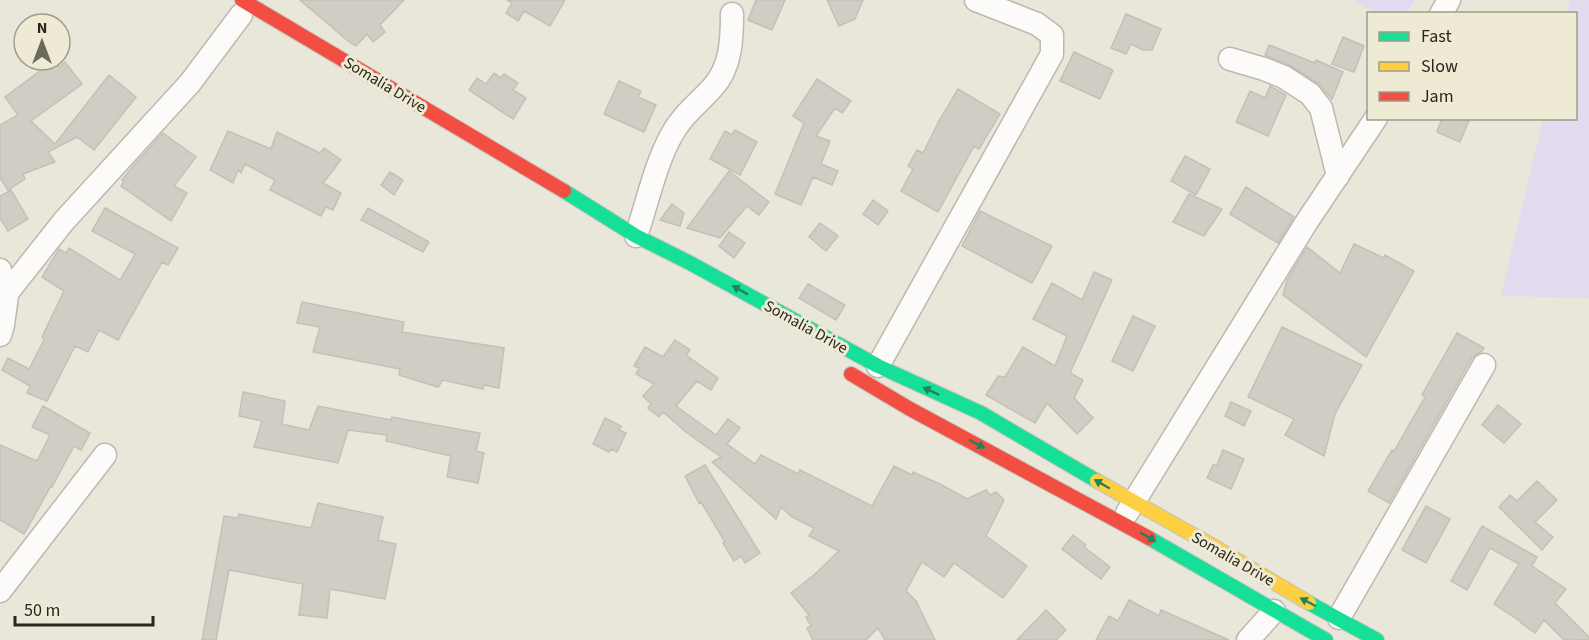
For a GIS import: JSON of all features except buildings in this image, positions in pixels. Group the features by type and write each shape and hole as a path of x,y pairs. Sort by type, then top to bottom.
{"main road":[{"name":"Somalia Drive","path":"240,10 537,175 636,236 878,366 981,413 1377,640"},
{"name":"Somalia Drive","path":"838,367 1121,522 1326,640"}],"street":[{"path":"878,366 1052,54 1052,35 1037,24 976,0"},
{"path":"3,298 64,221 189,83 240,10"},
{"path":"636,236 660,161 671,135 688,111 714,86 724,70 732,44 732,14"},
{"path":"1230,60 1284,77 1310,94 1321,108 1338,176"},
{"path":"1121,522 1306,223 1375,120"},
{"path":"0,270 3,298 3,325 0,335"},
{"path":"1339,618 1484,365"},
{"path":"0,591 105,455"},
{"path":"1248,640 1274,611"}],"shaded area":[{"path":"1353,0 1415,0 1408,12 1374,12"},
{"path":"1570,0 1589,0 1589,298 1501,296 1543,120 1577,120 1577,12 1567,12"}],"traffic: fast":[{"path":"564,191 636,236 878,366 981,413 1097,481"},
{"path":"1149,538 1326,640"},
{"path":"1309,603 1377,640"}],"traffic: slow":[{"path":"1097,481 1309,603"}],"traffic: jam":[{"path":"242,0 564,191"},
{"path":"851,374 910,409 1149,538"}]}
